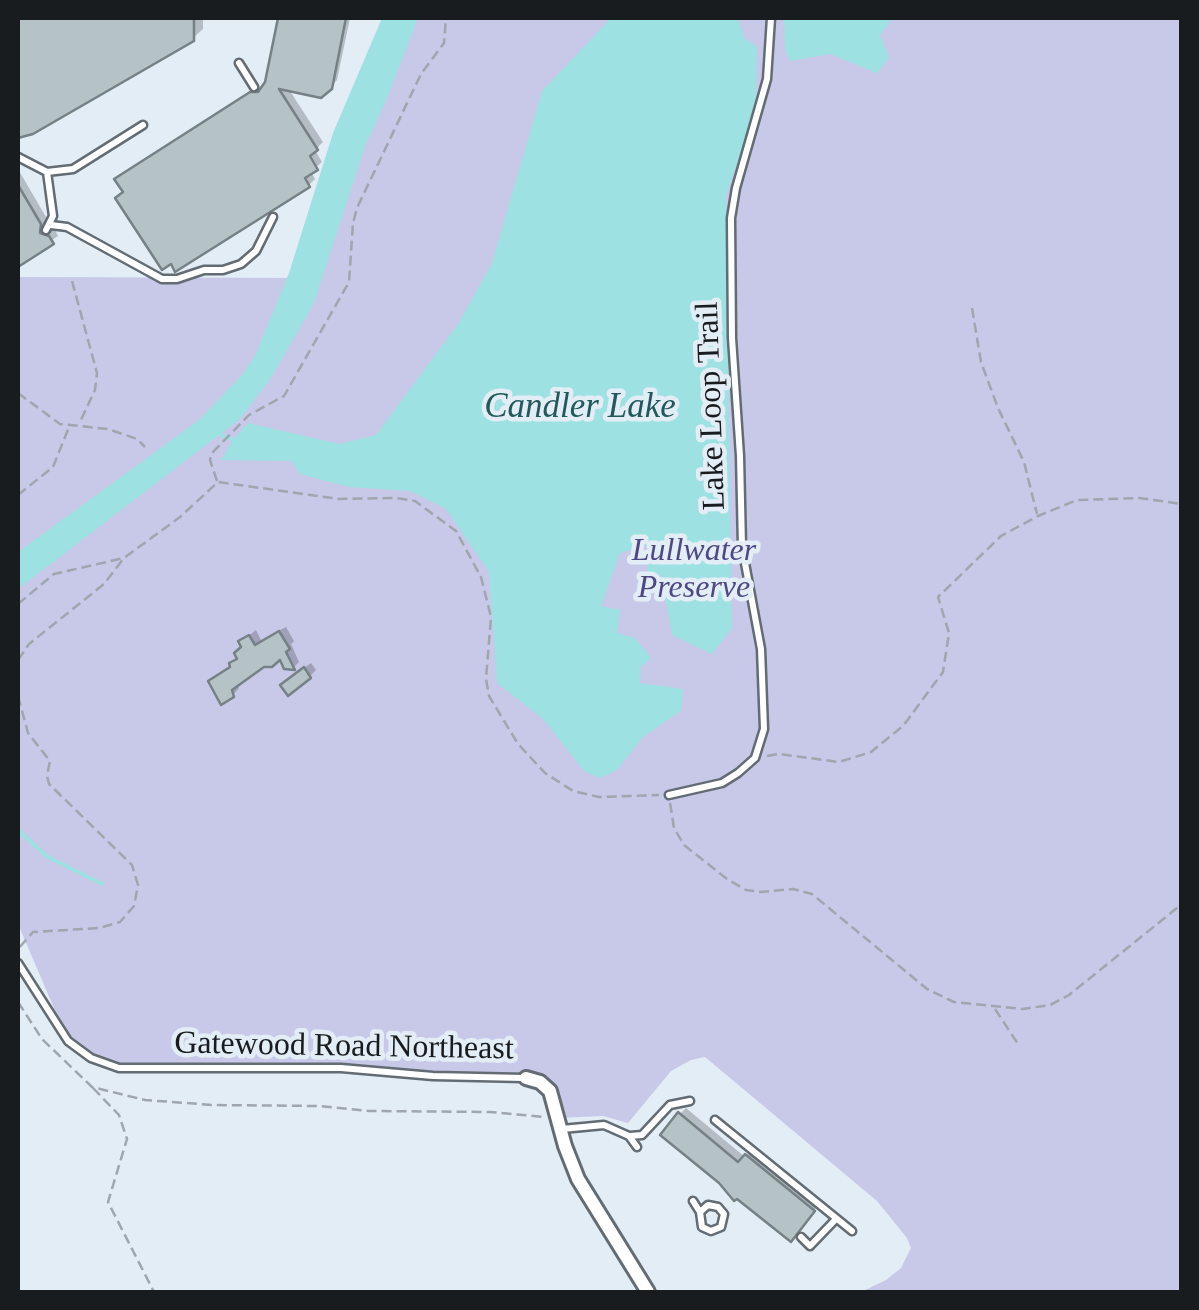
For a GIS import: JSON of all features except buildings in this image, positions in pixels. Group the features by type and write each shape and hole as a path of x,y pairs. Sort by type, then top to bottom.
{"street":[{"name":"Gatewood Road Northeast","path":"526,1078 540,1082 550,1091 578,1179 648,1292"}],"lane":[{"name":"Lake Loop Trail","path":"756,758 764,729 762,665 742,547 732,338 731,218 767,79 771,18"},
{"path":"238,63 254,86"},
{"path":"18,157 47,172 73,169 143,125"},
{"path":"47,172 53,216 48,228 67,227 162,279 241,264 256,252 273,216"},
{"path":"669,795 722,783 756,758"},
{"name":"Gatewood Road Northeast","path":"18,963 68,1041 91,1058 119,1068 341,1068 433,1076 526,1078"},
{"path":"560,1124 604,1124 629,1136 642,1136 670,1105 690,1100"},
{"path":"715,1120 852,1231"},
{"path":"629,1136 637,1147"},
{"path":"693,1202 706,1230 716,1230 724,1222 718,1206 708,1205 700,1212"},
{"path":"801,1237 810,1246 836,1219"}],"path":[{"path":"218,482 210,460 212,453 249,415 284,396 349,282 357,208 421,74 444,43 446,18"},
{"path":"72,281 97,373 95,390 79,424"},
{"path":"972,308 981,362 1024,462 1038,516"},
{"path":"18,393 70,428"},
{"path":"18,495 53,467 70,428 79,424 137,439 145,446"},
{"path":"18,660 19,650 104,584 124,558 180,517 218,482"},
{"path":"218,482 339,499 396,498 428,510 456,531 481,577 491,617 486,679 489,696 518,744 544,773 573,791 600,797 669,795 674,828 684,845 727,879 746,890 793,889 812,894 926,988 954,1002 1024,1009 1050,1005 1069,995 1182,904"},
{"path":"756,758 780,754 839,762 871,752 903,726 944,672 949,633 938,597 1001,536 1077,500 1139,498 1182,504"},
{"path":"18,604 54,574 124,558"},
{"path":"18,696 28,733 50,760 49,784 132,865 138,884 138,896 129,915 110,926 33,932 18,945"},
{"path":"18,1002 42,1039 119,1115 127,1140 108,1202 154,1292"},
{"path":"994,1008 1018,1044"},
{"path":"92,1086 145,1100 369,1111 490,1112 560,1124"}],"green space":[{"name":"Lullwater Preserve","path":"400,18 1181,18 1181,1292 861,1292 901,1268 911,1248 907,1238 877,1201 705,1057 671,1071 628,1123 603,1116 558,1118 540,1082 341,1068 190,1070 104,1064 68,1041 18,924 18,277 303,278"}],"water":[{"path":"382,18 418,18 365,146 314,303 271,378 240,419 18,589 18,552 199,420 255,356 289,273 333,133"},
{"name":"Candler Lake","path":"611,18 738,18 744,38 757,47 756,109 726,195 732,628 712,654 672,635 661,574 654,582 647,570 651,544 620,553 601,606 620,610 617,633 635,638 651,658 641,667 640,683 683,689 681,711 643,737 617,770 600,778 584,771 543,719 497,683 489,572 446,509 410,491 349,487 300,474 291,461 221,460 248,423 339,444 376,435 458,324 492,263 542,91"},
{"path":"784,18 893,18 880,35 889,58 877,73 830,54 790,61 785,50"}],"waterway":[{"path":"219,434 233,440"},
{"path":"18,830 46,856 102,884"}]}
